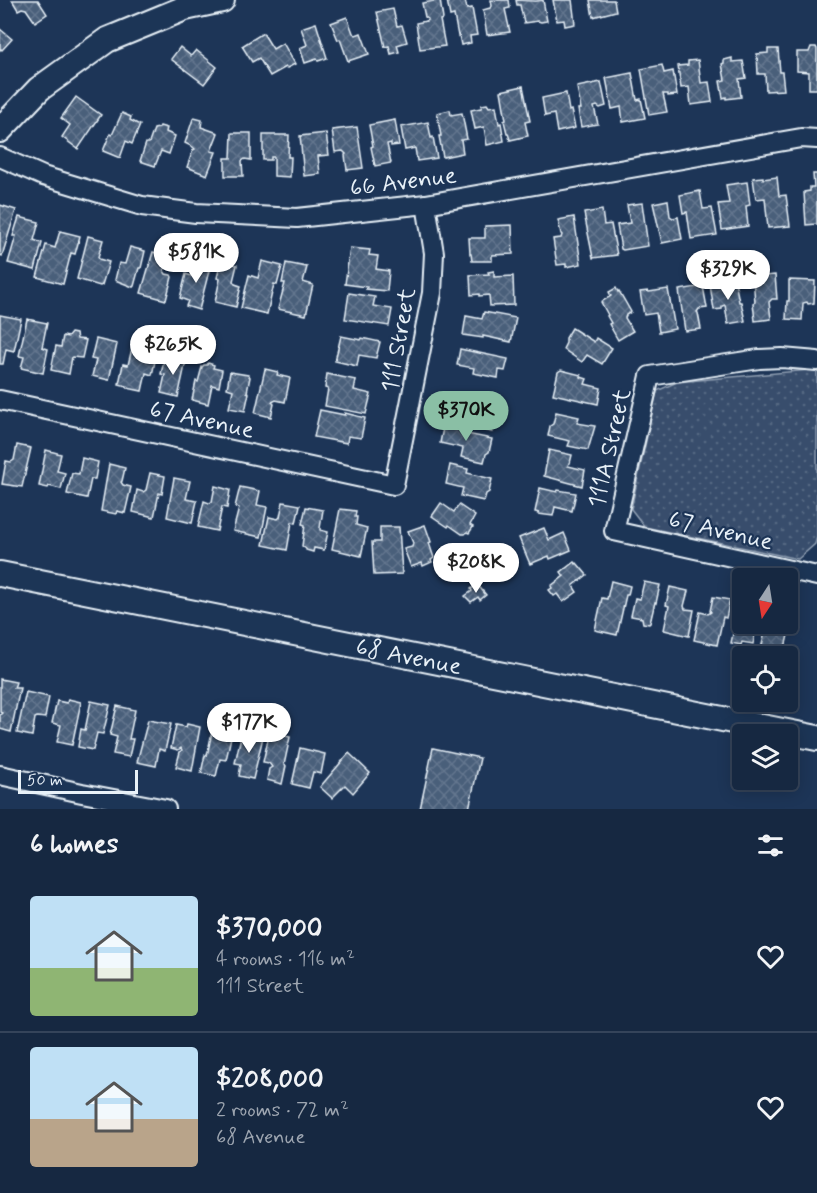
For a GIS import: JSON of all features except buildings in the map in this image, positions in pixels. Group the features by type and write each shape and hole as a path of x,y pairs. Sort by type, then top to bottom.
{"main road":[{"path":"0,130 39,89 107,40 185,8 222,0"},
{"name":"68 Avenue","path":"0,574 817,738"}],"street":[{"name":"66 Avenue","path":"0,157 43,176 142,206 196,213 297,218 426,204 801,138 817,139"},
{"name":"111 Street","path":"394,485 432,292 435,253 426,204"},
{"name":"111A Street","path":"614,531 650,376 759,359 817,361"},
{"name":"67 Avenue","path":"0,400 394,485"},
{"name":"67 Avenue","path":"614,531 817,576"},
{"path":"0,775 80,801 166,809"}],"shaded area":[{"path":"817,371 817,537 815,544 798,559 645,527 631,509 657,391 677,382"}]}
